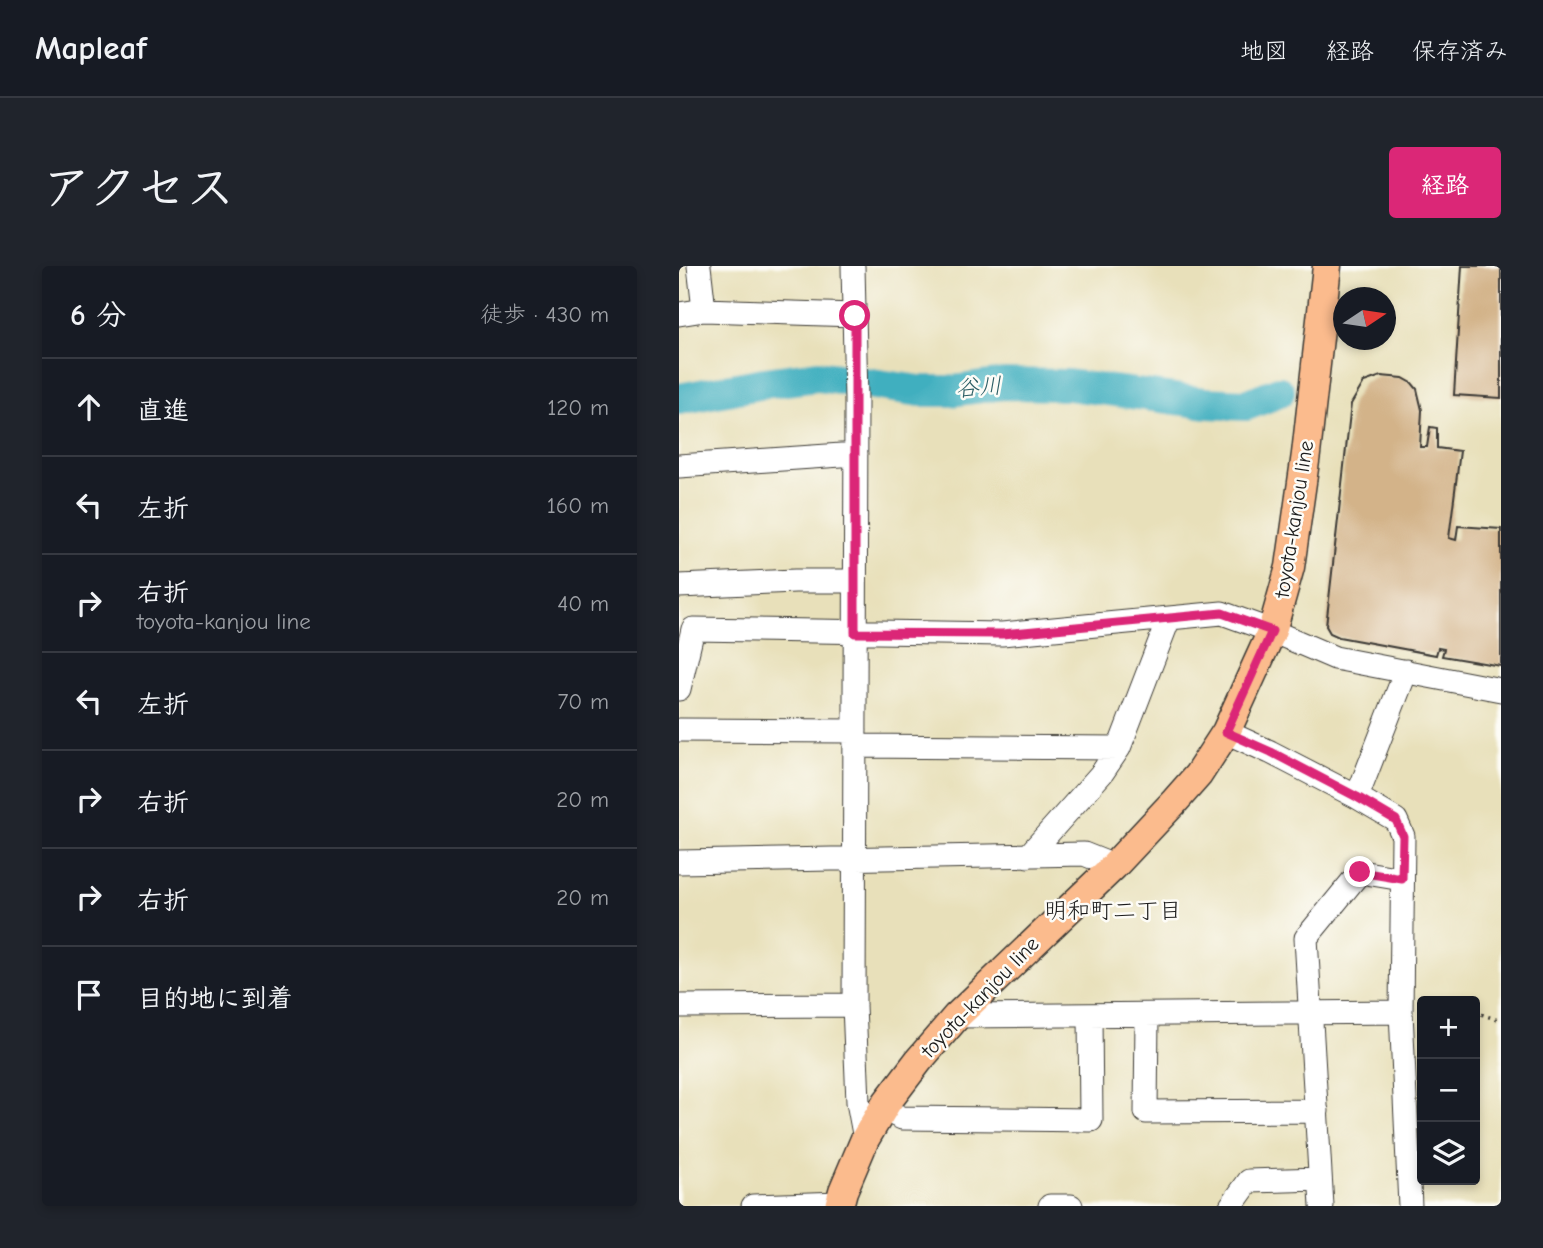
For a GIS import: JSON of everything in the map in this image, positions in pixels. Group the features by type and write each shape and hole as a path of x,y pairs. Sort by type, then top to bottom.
{"main road":[{"name":"toyota-kanjou line","path":"840,1205 843,1191 865,1139 919,1060 957,1016 1114,866 1198,775 1226,732 1272,631 1290,567 1327,266"}],"street":[{"path":"699,266 704,310"},
{"path":"853,266 856,363 854,1005 858,1102 865,1139"},
{"path":"679,314 704,310 855,316"},
{"path":"679,466 856,454"},
{"path":"679,586 855,581"},
{"path":"679,689 693,629 1002,634 1222,613 1335,658 1501,690"},
{"path":"1028,856 1102,773 1119,748 1169,618"},
{"path":"1357,797 1406,671"},
{"path":"679,730 1119,748"},
{"path":"1226,732 1357,797 1396,820 1403,836 1401,1012 1409,1206"},
{"path":"679,862 1084,854 1114,866"},
{"path":"1322,1206 1306,939 1360,872 1402,879"},
{"path":"679,1006 854,1005"},
{"path":"957,1016 1401,1012"},
{"path":"883,1109 902,1118 1091,1120 1090,1015"},
{"path":"1147,1016 1146,1112 1317,1111"},
{"path":"1231,1206 1249,1181 1320,1179"},
{"path":"753,1206 840,1205"},
{"path":"1050,1206 1072,1206"}],"path":[{"path":"1480,1014 1501,1021"}],"building":[{"path":"1462,266 1501,266 1501,398 1454,395"},
{"path":"1381,376 1403,378 1417,389 1422,410 1420,447 1427,447 1430,427 1437,428 1437,448 1460,451 1449,538 1456,540 1458,526 1501,529 1501,666 1442,656 1444,649 1438,648 1436,655 1339,637 1330,633 1326,626 1351,404 1364,382"}],"waterway":[{"name":"谷川","path":"679,399 818,376 920,391 952,391 1004,384 1068,385 1206,403 1246,405 1279,392"}],"district":[{"name":"明和町二丁目","path":"1113,910"}],"route":[{"path":"855,316 855,633 1002,634 1222,613 1272,631 1226,732 1271,752 1396,820 1403,836 1402,879 1360,872"}]}
